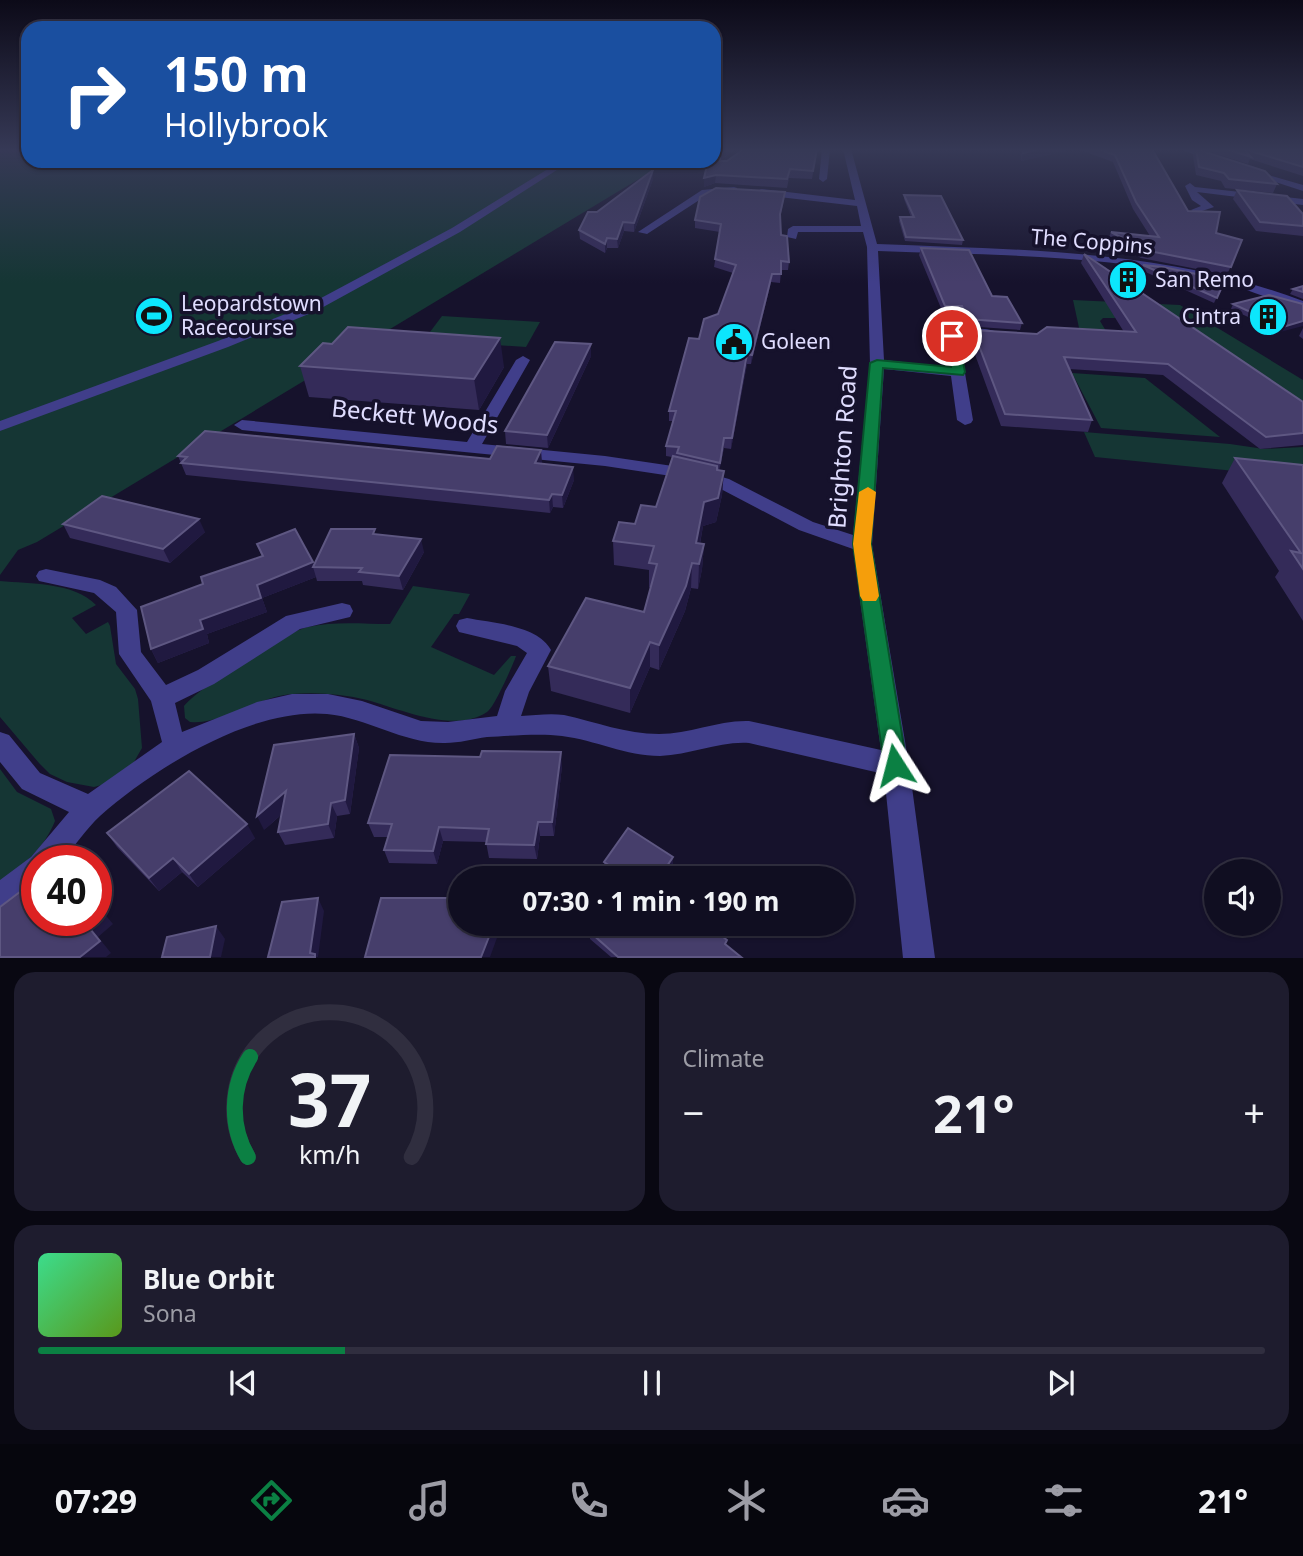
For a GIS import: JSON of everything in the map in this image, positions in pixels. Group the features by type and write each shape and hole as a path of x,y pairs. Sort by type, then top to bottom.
{"street":[{"path":"0,426 223,344 312,308 456,230 514,194"},
{"path":"643,232 703,194"},
{"path":"788,194 862,204"},
{"name":"Brighton Road","path":"859,194 870,238 877,363 862,544 895,765 919,957"},
{"path":"1193,194 1195,198 1209,207 1196,210"},
{"path":"1244,194 1303,202"},
{"path":"680,210 695,213"},
{"name":"The Coppins","path":"792,237 793,229 1133,262 1257,288 1303,306"},
{"path":"965,420 952,336 965,333 1007,336"},
{"path":"472,447 523,360"},
{"path":"877,363 958,372"},
{"name":"Beckett Woods","path":"242,425 605,461 701,476 723,484 806,526 862,544"},
{"path":"46,576 100,587 109,592 126,610 130,654 162,698 169,730 176,746"},
{"path":"162,698 206,677 294,622 342,611"},
{"path":"467,626 523,639 540,650 517,691 506,726"},
{"path":"58,845 90,808 176,746 266,709 292,704 328,704 362,711 421,732 448,733 506,726 561,725 633,743 660,745 689,742 731,731 749,732 895,765"},
{"path":"0,743 31,781 90,808"},
{"path":"0,898 21,882"}],"green space":[{"name":"Leopardstown Racecourse","path":"0,194 614,194 37,542 18,550 0,575"},
{"path":"1073,300 1180,305 1303,380 1303,416 1155,318 1103,318 1100,321 1106,331 1081,337"},
{"path":"442,316 540,322 526,347 424,340"},
{"path":"1072,373 1145,378 1220,437 1101,428"},
{"path":"1084,432 1264,449 1303,447 1303,478 1095,457"},
{"path":"0,581 64,588 87,597 96,605 72,618 86,634 108,622 116,664 135,689 138,699 142,748 131,767 105,784 94,787 67,782 50,774 0,717"},
{"path":"413,586 470,594 459,614 454,614 431,647 494,675 511,656 516,656 487,712 459,721 444,720 411,714 358,698 301,693 266,700 214,720 190,722 185,718 184,706 207,686 262,649 296,631 328,624 390,624"},
{"path":"0,769 17,792 51,809 55,821 41,845 21,845 21,866 0,882"}],"building":[{"path":"621,194 645,194 634,223 623,222 617,239 607,238 605,244 579,230 588,212 597,212"},
{"path":"706,194 785,194 780,214 781,235 787,236 789,262 781,261 781,274 772,274 752,355 747,354 732,438 724,438 720,463 677,453 679,447 666,446 676,411 669,411 689,338 699,339 704,319 718,314 736,265 715,259 721,224 695,220 700,197"},
{"path":"1132,194 1178,194 1188,211 1220,212 1216,233 1242,240 1231,267 1144,250 1111,232 1159,237"},
{"path":"1240,194 1287,196 1303,214 1303,226 1260,222"},
{"path":"904,195 941,196 963,240 906,237 900,217 914,217"},
{"path":"921,248 969,250 992,296 1007,297 1022,323 967,319 962,306 945,306"},
{"path":"1084,254 1303,402 1303,433 1266,437 1168,364 1064,357 1092,420 1005,414 973,330 1037,334 1047,327 1136,332"},
{"path":"1143,265 1163,267 1225,280 1217,298"},
{"path":"1269,295 1303,304 1303,321 1283,327 1233,304"},
{"path":"348,327 500,338 474,379 300,366 323,343 332,344"},
{"path":"555,342 591,344 547,435 505,431"},
{"path":"205,431 490,459 497,446 541,450 535,463 573,467 562,495 552,494 549,500 181,463 187,457 178,456"},
{"path":"673,456 717,466 717,470 724,471 718,498 704,502 696,543 704,544 699,564 692,563 686,586 659,645 650,642 630,688 548,666 586,598 644,612 657,564 649,563 654,546 613,541 619,522 635,524 641,505 656,507"},
{"path":"1235,458 1303,465 1303,569 1291,551 1301,553"},
{"path":"102,496 199,519 163,549 63,524"},
{"path":"295,529 313,562 257,585 261,598 200,620 203,629 151,649 141,607 203,584 201,577 263,556 257,544"},
{"path":"331,529 375,529 373,534 421,539 399,576 359,572 362,568 313,567"},
{"path":"354,734 345,800 331,803 328,824 278,832 286,791 257,816 274,745"},
{"path":"482,751 561,752 552,822 538,822 534,845 486,844 489,829 439,827 433,851 384,850 392,824 368,823 390,755 480,757"},
{"path":"189,771 247,824 189,874 173,858 149,878 107,833"},
{"path":"628,828 673,857 667,866 610,866 604,862"},
{"path":"21,891 21,936 96,936 100,941 80,957 0,957 0,907"},
{"path":"318,898 310,953 315,954 315,957 268,957 282,902"},
{"path":"381,898 448,898 448,936 489,936 481,957 365,957"},
{"path":"216,926 210,957 162,957 167,937"},
{"path":"594,936 722,936 727,940 725,944 741,957 618,957"}],"slow traffic":[{"path":"868,492 862,544 870,596"}],"place":[{"name":"San Remo","path":"1128,280"},
{"name":"Leopardstown Racecourse","path":"154,316"},
{"name":"Cintra","path":"1268,317"},
{"name":"Goleen","path":"734,342"}],"route":[{"path":"895,765 862,544 877,363 958,372 952,336"}]}
